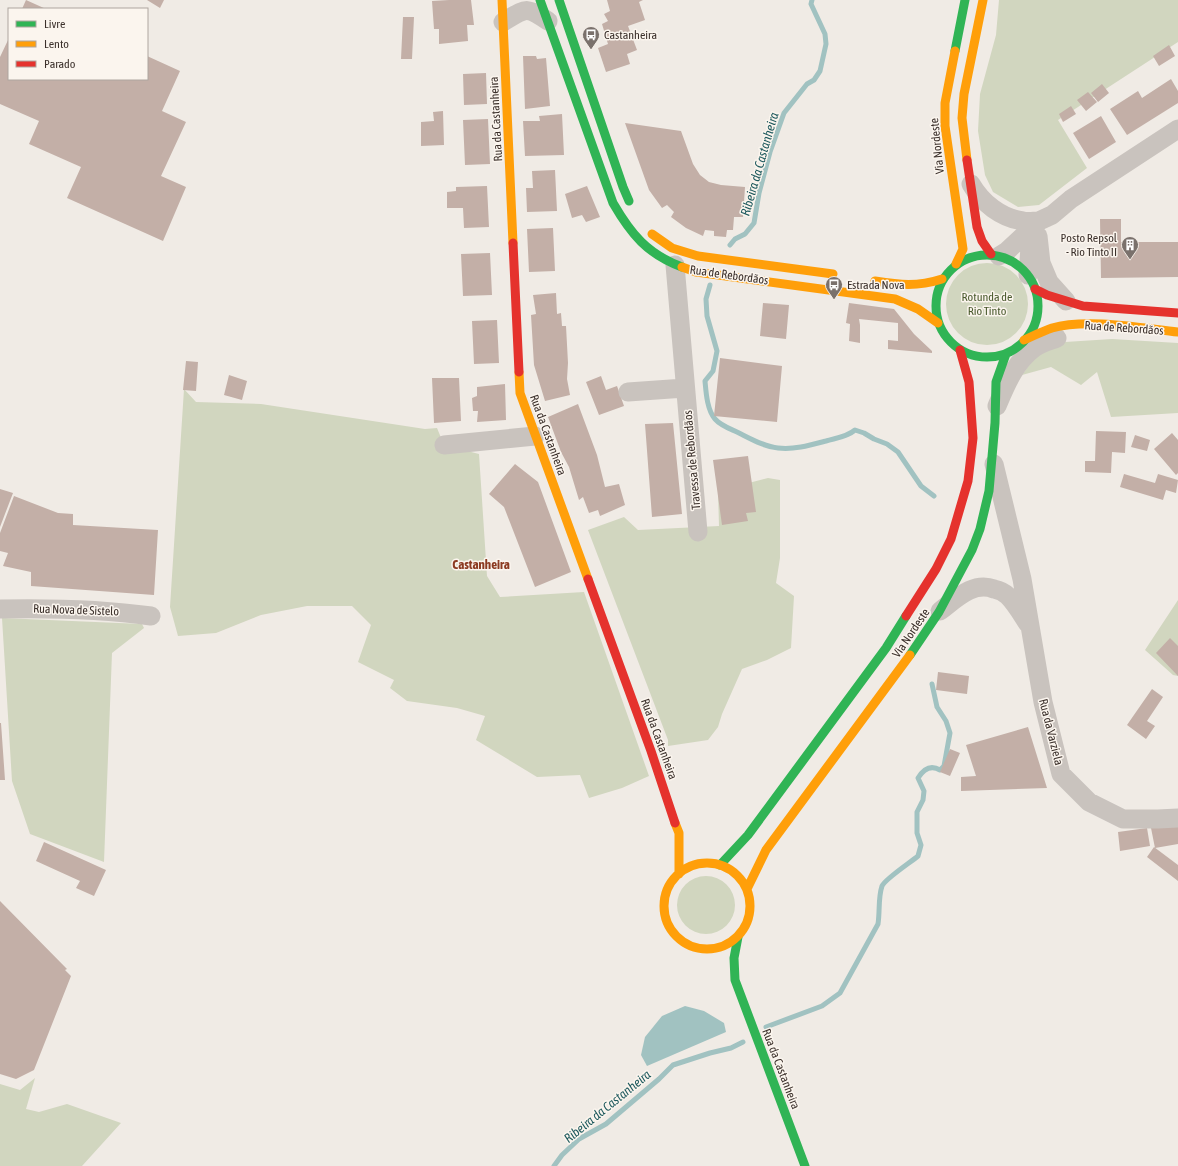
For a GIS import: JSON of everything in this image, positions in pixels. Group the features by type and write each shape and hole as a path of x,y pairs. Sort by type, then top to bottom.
{"main road":[{"name":"Rua da Castanheira","path":"502,0 520,393 651,751 679,833 679,874"},
{"path":"559,0 623,187 634,210"},
{"name":"Via Nordeste","path":"956,264 962,249 961,229 946,132 945,103 964,0"},
{"path":"983,0 964,94 962,118 977,226 982,241 995,255"},
{"name":"Rua de Rebordãos","path":"545,11 613,203 626,226 642,245 657,256 674,265 696,272 895,299 917,307 938,323"},
{"name":"Rua de Rebordãos","path":"645,226 654,236 672,248 698,256 841,276"},
{"path":"995,255 1015,263 1032,282 1037,311 1034,323 1024,340 1017,347 1006,354 999,356 979,356 960,350 946,336 938,323 936,298 942,279 956,264 973,256 995,255"},
{"path":"864,279 910,287 925,285 942,279"},
{"name":"Rua de Rebordãos","path":"1032,282 1047,295 1083,306 1178,313"},
{"name":"Rua de Rebordãos","path":"1024,340 1052,328 1069,325 1101,324 1178,332"},
{"name":"Via Nordeste","path":"716,864 748,835 886,648 936,569 958,522 968,481 973,438 969,382 960,350"},
{"name":"Via Nordeste","path":"747,889 766,850 910,656 939,612 972,550 980,530 989,491 996,382 1006,354"},
{"name":"Rua da Castanheira","path":"679,833 690,844"},
{"path":"701,855 716,864 731,870 740,878 747,889 750,901 750,914 746,926 738,937 728,944 715,948 702,949 691,946 679,938 670,927 665,913 665,898 670,885 679,874 689,867 700,864 716,864"},
{"name":"Rua da Castanheira","path":"738,937 734,958 735,980 805,1166"},
{"path":"702,949 714,959"},
{"name":"Rua da Castanheira","path":"725,969 735,980"}],"street":[{"path":"530,0 545,11"},
{"path":"503,22 522,11 545,11"},
{"path":"995,255 1043,224 1071,199 1178,129"},
{"path":"971,184 986,204 1002,215 1023,221 1043,224"},
{"path":"1032,282 1030,247 1043,224"},
{"path":"1043,224 1041,263 1049,282 1070,303"},
{"name":"Travessa de Rebordãos","path":"674,265 698,532"},
{"path":"995,409 1013,372 1022,358 1035,347 1062,336 1121,327"},
{"path":"628,392 685,388"},
{"path":"444,445 535,436"},
{"name":"Rua da Varziela","path":"992,457 1022,579 1043,702 1061,774 1089,802 1123,819 1178,818"},
{"name":"Rua da Varziela","path":"939,612 976,587 987,586 1002,591 1008,596 1031,629"},
{"name":"Rua Nova de Sistelo","path":"0,609 38,608 105,611 151,616"}],"green space":[{"path":"999,0 1178,0 1178,42 1058,120 1087,168 1039,205 1018,207 993,192 985,175 978,131 980,94 996,35"},
{"name":"Rotunda de Rio Tinto","path":"987,263 1003,266 1016,275 1025,288 1028,304 1025,320 1016,333 1003,342 987,345 971,342 958,333 949,320 946,304 949,288 958,275 971,266"},
{"path":"1112,339 1178,343 1178,413 1111,417 1097,372 1081,385 1051,367 1022,375 1035,357 1065,342"},
{"path":"184,389 196,402 261,404 425,429 437,428 444,445 479,454 487,576 500,597 584,592 649,776 622,788 589,798 580,775 537,777 476,740 485,716 457,708 407,701 390,688 394,680 358,662 371,625 352,606 307,606 261,615 216,633 178,636 170,607"},
{"path":"768,478 780,480 780,558 776,583 794,596 791,648 767,660 742,669 722,714 718,727 708,740 668,746 668,740 588,530 624,517 638,530 719,526 718,491"},
{"path":"1178,600 1178,676 1173,675 1145,650"},
{"path":"2,618 142,624 144,628 112,653 104,862 30,834 12,781"},
{"path":"700,876 712,876 727,884 735,899 735,911 727,926 712,934 700,934 685,926 677,911 677,899 685,884"},
{"path":"35,1078 26,1109 39,1112 67,1104 121,1123 82,1166 0,1166 0,1084 20,1090"}],"water":[{"path":"685,1006 704,1011 724,1023 726,1032 647,1066 641,1055 645,1037 662,1016"}],"building":[{"path":"26,0 44,8 22,8"},
{"path":"147,0 164,0 160,8"},
{"path":"471,0 474,25 467,25 468,41 439,44 439,29 434,29 432,1"},
{"path":"607,0 643,0 639,2 645,20 628,26 637,50 627,54 630,64 606,72 598,48 608,44 602,24 608,21 604,14 610,11"},
{"path":"403,17 414,17 412,59 401,59"},
{"path":"8,40 8,80 148,80 148,56 180,71 162,111 186,122 161,176 186,187 163,241 67,198 81,167 29,144 39,121 0,104 0,57"},
{"path":"1169,45 1175,56 1159,66 1153,56"},
{"path":"523,56 536,56 537,59 546,58 550,106 525,109"},
{"path":"486,73 487,104 464,105 463,74"},
{"path":"1171,79 1178,91 1178,103 1127,135 1110,109 1138,91 1142,98"},
{"path":"1102,84 1109,93 1098,102 1091,93"},
{"path":"1088,92 1097,102 1086,111 1077,100"},
{"path":"1071,106 1076,114 1063,122 1059,114"},
{"path":"443,111 444,145 421,146 421,122 434,121 433,112"},
{"path":"562,114 564,155 525,156 523,121 540,121 539,116"},
{"path":"1101,116 1116,142 1089,159 1073,133"},
{"path":"488,119 490,164 465,165 463,120"},
{"path":"625,123 681,131 693,164 700,175 709,182 721,185 745,187 743,217 734,217 733,230 727,230 726,237 714,236 714,231 705,230 703,236 686,228 671,217 674,212 667,205 662,208 649,190"},
{"path":"555,170 557,211 527,212 526,188 533,188 532,171"},
{"path":"487,186 489,227 464,228 463,208 447,208 447,192 456,191 456,187"},
{"path":"587,186 600,217 586,222 582,215 572,218 565,194"},
{"name":"Posto Repsol - Rio Tinto II","path":"1100,219 1121,219 1121,242 1178,242 1178,277 1101,278"},
{"path":"553,228 555,271 529,272 527,229"},
{"path":"490,253 492,295 463,296 461,254"},
{"path":"556,293 557,314 561,313 562,326 566,326 568,363 567,379 570,395 545,401 534,365 531,315 536,314 533,295"},
{"path":"763,303 789,305 786,339 760,336"},
{"path":"849,303 894,309 914,334 932,351 932,353 888,349 888,340 898,341 898,323 859,319 860,343 849,341 850,324 846,323"},
{"path":"497,320 499,363 474,364 472,321"},
{"path":"720,358 782,366 777,422 714,416"},
{"path":"186,361 198,362 196,391 183,390"},
{"path":"229,375 247,381 242,400 224,395"},
{"path":"601,376 606,390 617,386 624,406 599,415 586,382"},
{"path":"432,378 459,378 461,421 434,423"},
{"path":"505,384 506,420 477,422 478,411 473,411 472,398 477,396 477,387"},
{"path":"578,404 597,455 605,487 619,484 625,505 600,516 598,510 589,513 583,497 579,500 569,467 561,452 548,417"},
{"path":"673,423 682,514 652,517 645,424"},
{"path":"1096,431 1126,432 1125,453 1112,452 1111,473 1085,472 1085,461 1095,461"},
{"path":"1172,433 1178,440 1178,473 1176,475 1154,449"},
{"path":"1135,435 1150,440 1147,451 1131,447"},
{"path":"748,456 756,512 746,513 748,521 722,525 713,460"},
{"path":"515,464 538,482 571,572 535,587 504,507 489,494"},
{"path":"1124,474 1155,483 1158,474 1178,480 1176,493 1166,490 1163,500 1120,487"},
{"path":"0,489 13,493 0,527"},
{"path":"14,496 58,513 73,514 73,525 158,530 154,595 31,586 31,572 3,566 8,553 0,551 0,533"},
{"path":"1170,638 1178,646 1178,676 1156,653"},
{"path":"938,672 969,676 967,694 936,690"},
{"path":"1152,689 1163,697 1147,721 1155,726 1146,739 1127,725"},
{"path":"1,723 5,780 0,780"},
{"path":"1028,727 1047,788 961,791 961,777 976,776 966,745"},
{"path":"950,749 960,753 950,776 940,772"},
{"path":"1178,823 1178,844 1155,848 1151,828"},
{"path":"1147,828 1150,846 1120,851 1118,832"},
{"path":"44,842 106,870 94,896 76,888 80,881 36,861"},
{"path":"1154,847 1178,865 1178,881 1147,857"},
{"path":"0,901 67,969 65,970 71,976 34,1070 16,1079 0,1074"}],"waterway":[{"name":"Ribeira da Castanheira","path":"730,245 735,239 745,234 754,223 759,193 770,152 784,113 807,84 814,80 820,71 826,44 825,34 811,4 812,0"},
{"name":"Ribeira da Castanheira","path":"710,285 706,299 707,316 717,351 713,371 705,381 706,395 710,411 720,424 758,442 778,448 808,446 841,437 855,430 864,433 887,444 898,452 921,486 934,496"},
{"name":"Ribeira da Castanheira","path":"766,1027 822,1006 840,993 878,924 882,886 893,875 918,856 921,845 917,833 917,812 923,800 924,791 918,778 927,769 936,768 940,770 944,766 950,733 946,721 937,707 932,684"},
{"name":"Ribeira da Castanheira","path":"554,1166 562,1155 579,1139 606,1124 659,1079 673,1065 731,1048 743,1042"}],"traffic: fast":[{"path":"540,0 613,203 626,224 641,242 659,256 682,267"},
{"path":"559,0 629,201"},
{"path":"955,51 965,0"},
{"path":"987,255 1006,259 1023,270 1034,287 1038,306 1034,325 1023,342 1006,353 987,357 968,353 951,342 940,325 936,306 940,287 951,270 968,259 987,255"},
{"path":"910,655 939,612 972,550 980,529 989,491 995,423 996,382 1006,354"},
{"path":"720,865 748,835 886,648 906,616"},
{"path":"738,937 734,958 735,980 805,1166"}],"traffic: slow":[{"path":"502,0 513,243"},
{"path":"967,160 962,118 964,94 983,0"},
{"path":"955,51 945,103 945,126 963,249 956,264"},
{"path":"652,234 672,248 698,256 833,274"},
{"path":"682,267 696,272 895,299 918,309 938,323"},
{"path":"875,281 892,284 916,284 933,282 942,279"},
{"path":"1024,340 1052,328 1081,324 1131,326 1178,332"},
{"path":"519,372 520,393 588,579"},
{"path":"747,889 766,850 910,655"},
{"path":"675,823 679,833 679,874"},
{"path":"707,863 723,866 731,870 743,882 747,890 750,906 747,922 743,930 731,942 723,946 707,949 691,946 683,942 671,930 667,922 664,906 667,890 671,882 683,870 691,866 707,863"}],"traffic: jam":[{"path":"967,160 977,227 982,241 991,254"},
{"path":"513,243 519,372"},
{"path":"1035,289 1047,295 1083,306 1178,313"},
{"path":"906,616 936,569 951,539 968,481 973,438 969,382 960,350"},
{"path":"588,579 651,751 675,823"}],"place":[{"name":"Castanheira","path":"591,50"},
{"name":"Posto Repsol - Rio Tinto II","path":"1130,260"},
{"name":"Estrada Nova","path":"834,300"}],"district":[{"name":"Castanheira","path":"481,564"}]}
